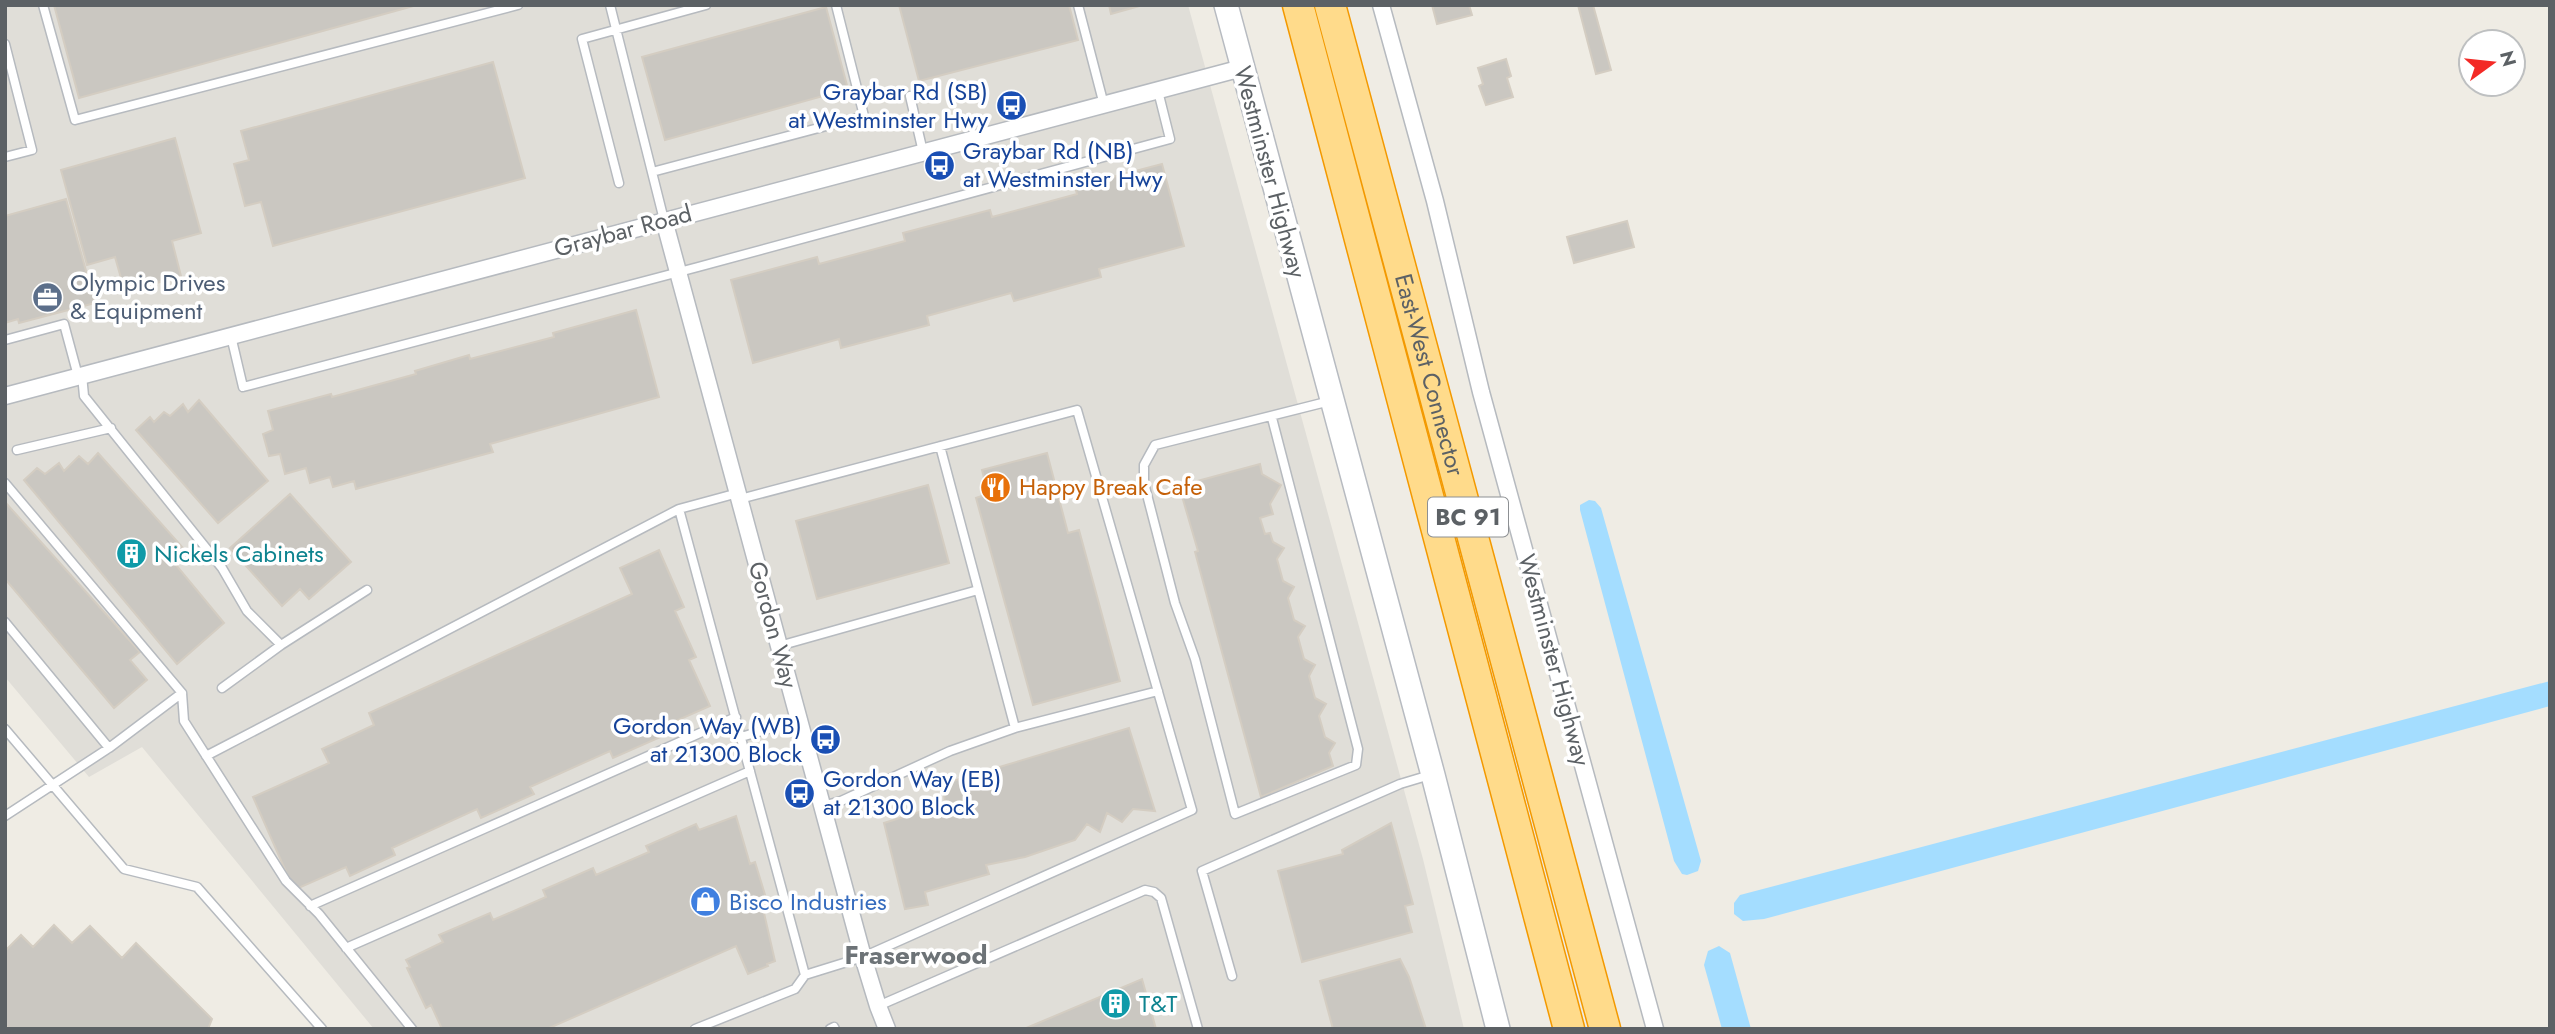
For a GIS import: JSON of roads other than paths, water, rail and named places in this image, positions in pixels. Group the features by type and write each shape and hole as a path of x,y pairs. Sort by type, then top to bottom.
{"highway":[{"name":"East-West Connector","path":"1298,5 1569,1029"},
{"name":"East-West Connector","path":"1330,5 1605,1029"}],"main road":[{"name":"Westminster Highway","path":"1226,5 1433,775 1498,1029"}],"street":[{"name":"Westminster Highway","path":"1381,5 1435,201 1484,405 1656,1029"},
{"name":"Graybar Road","path":"5,396 1242,68"},
{"name":"Gordon Way","path":"664,220 863,957 877,1006 887,1029"}],"lane":[{"path":"43,5 75,120 518,5"},
{"path":"610,5 664,220"},
{"path":"619,183 582,38 706,5"},
{"path":"652,172 864,116 836,5"},
{"path":"1078,5 1104,105"},
{"path":"5,44 32,150 5,157"},
{"path":"230,336 243,387 1170,139 1158,91"},
{"path":"909,96 923,152"},
{"path":"5,340 64,324 84,396 222,568 247,611 281,645"},
{"path":"1272,418 1358,749 1356,765 1235,814 1195,659 1175,603 1144,483 1144,465 1155,445 1333,401"},
{"path":"206,756 679,509 1077,410 1192,810 863,957 805,975 795,989 695,1029"},
{"path":"17,450 111,428"},
{"path":"940,446 1015,728"},
{"path":"5,483 182,693 184,721 286,881 346,948 412,1029"},
{"path":"679,509 805,975"},
{"path":"222,688 281,645 368,590"},
{"path":"779,646 978,590"},
{"path":"5,622 108,748"},
{"path":"822,806 841,801 950,751 1015,728 1158,691"},
{"path":"5,816 108,748 182,693"},
{"path":"310,906 736,717"},
{"path":"741,737 799,720"},
{"path":"5,729 124,869 197,887 322,1029"},
{"path":"346,948 750,771"},
{"path":"1232,976 1202,871 1400,784 1433,775"},
{"path":"877,1006 1145,890 1154,892 1161,898 1198,1029"}],"water":[{"path":"1589,500 1595,501 1601,508 1701,861 1698,871 1687,875 1682,874 1674,861 1580,510 1580,505"},
{"path":"2550,681 2550,706 1764,919 1743,921 1734,914 1734,903 1740,895"},
{"path":"1719,946 1730,953 1751,1029 1722,1029 1704,965 1708,951"}],"place":[{"name":"Graybar Rd (SB) at Westminster Hwy","path":"1011,106"},
{"name":"Graybar Rd (NB) at Westminster Hwy","path":"940,165"},
{"name":"Olympic Drives & Equipment","path":"47,297"},
{"name":"Happy Break Cafe","path":"996,487"},
{"name":"Nickels Cabinets","path":"131,554"},
{"name":"Gordon Way (WB) at 21300 Block","path":"825,740"},
{"name":"Gordon Way (EB) at 21300 Block","path":"800,793"},
{"name":"Bisco Industries","path":"706,902"},
{"name":"T&T","path":"1116,1004"}],"district":[{"name":"Fraserwood","path":"916,955"}]}
